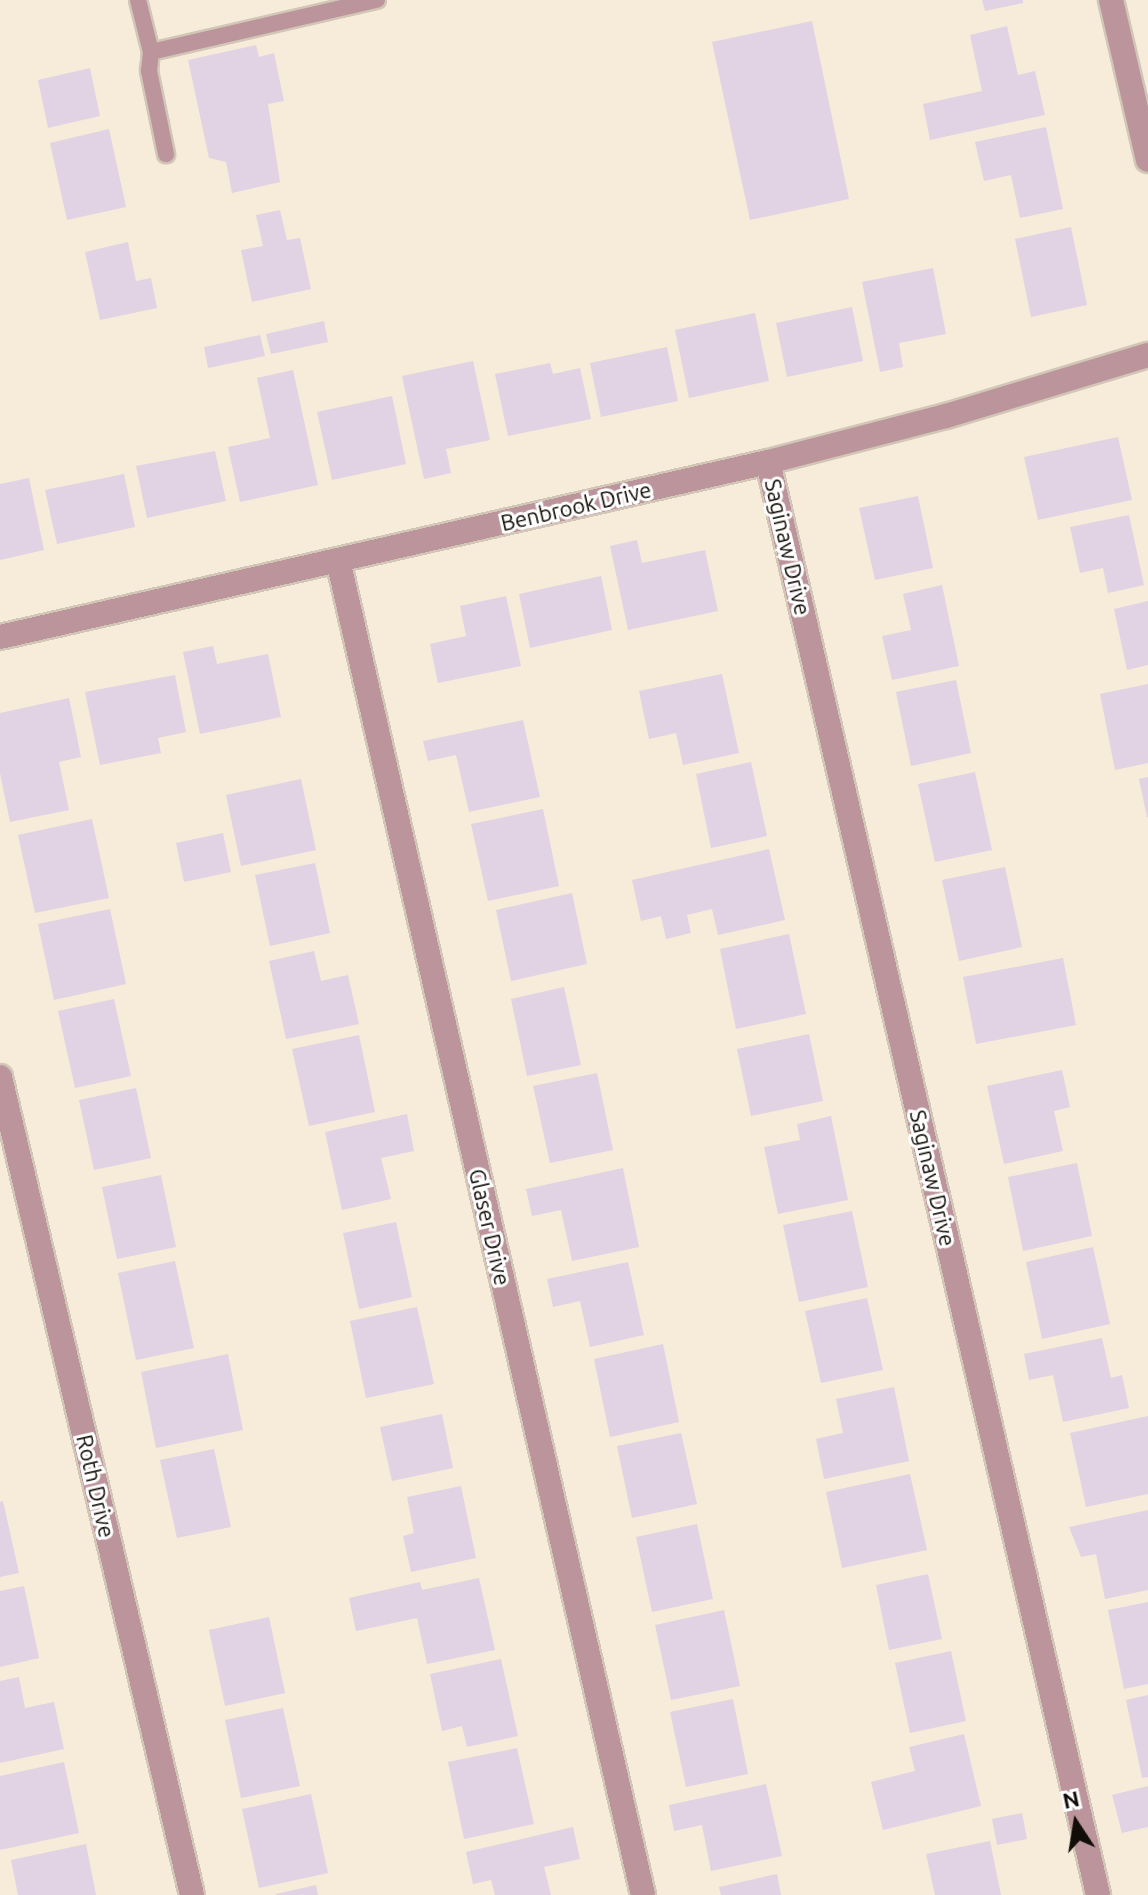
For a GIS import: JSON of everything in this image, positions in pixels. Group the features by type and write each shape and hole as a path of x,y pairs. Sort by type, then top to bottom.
{"street":[{"path":"1111,0 1148,160"},
{"name":"Benbrook Drive","path":"0,637 768,462 946,416 1148,355"},
{"name":"Saginaw Drive","path":"768,462 1098,1895"},
{"name":"Glaser Drive","path":"338,560 643,1895"},
{"name":"Roth Drive","path":"0,1077 192,1895"}],"lane":[{"path":"138,0 151,52 149,71 166,154"},
{"path":"151,52 377,0"}],"building":[{"path":"982,0 1023,0 1023,3 985,11"},
{"path":"812,21 849,199 750,220 712,42"},
{"path":"1007,26 1018,75 1035,71 1045,115 930,140 923,104 982,91 970,35"},
{"path":"256,45 259,57 274,53 284,101 268,104 280,182 232,193 226,162 209,158 188,60"},
{"path":"90,68 100,116 48,128 38,80"},
{"path":"1046,127 1063,209 1020,218 1011,175 984,181 975,142"},
{"path":"109,129 126,207 67,220 50,143"},
{"path":"280,210 287,240 300,238 311,289 252,302 241,250 263,246 256,215"},
{"path":"1071,227 1087,305 1031,317 1015,239"},
{"path":"128,242 136,281 151,278 157,308 100,320 85,252"},
{"path":"933,268 946,334 899,343 903,367 880,372 862,282"},
{"path":"852,307 863,361 787,377 776,323"},
{"path":"755,313 769,381 689,398 675,330"},
{"path":"324,321 328,342 271,354 266,334"},
{"path":"260,335 265,356 208,368 204,347"},
{"path":"667,347 678,401 601,417 590,363"},
{"path":"473,361 490,440 446,449 451,473 424,479 402,376"},
{"path":"550,363 553,374 580,368 591,419 508,436 495,374"},
{"path":"293,370 318,485 240,502 228,447 270,438 257,378"},
{"path":"392,396 406,464 332,480 317,412"},
{"path":"1118,437 1132,500 1038,520 1024,457"},
{"path":"215,451 226,501 147,518 136,466"},
{"path":"124,474 135,527 57,544 45,490"},
{"path":"29,478 44,550 0,560 0,484"},
{"path":"918,496 933,568 875,580 859,508"},
{"path":"1129,515 1144,585 1108,593 1103,568 1080,573 1070,527"},
{"path":"637,540 642,563 705,550 718,611 628,630 610,546"},
{"path":"601,576 612,630 530,648 519,594"},
{"path":"942,585 959,666 892,680 882,636 911,630 903,594"},
{"path":"506,596 521,666 438,683 430,644 466,636 460,606"},
{"path":"1148,601 1148,665 1127,670 1114,609"},
{"path":"213,646 217,664 268,654 281,717 200,734 183,652"},
{"path":"722,674 739,753 683,765 676,733 649,739 639,691"},
{"path":"175,675 186,732 158,738 161,753 100,765 85,692"},
{"path":"956,680 971,753 911,766 896,692"},
{"path":"1148,684 1148,763 1115,770 1100,694"},
{"path":"69,698 81,757 59,762 69,810 10,822 0,773 0,713"},
{"path":"523,720 540,797 469,812 456,755 428,761 423,741"},
{"path":"751,762 767,836 711,848 696,774"},
{"path":"975,772 992,850 935,862 918,784"},
{"path":"1148,777 1148,817 1147,817 1139,779"},
{"path":"301,779 316,850 241,866 226,795"},
{"path":"543,809 559,886 488,901 471,824"},
{"path":"92,819 109,898 35,913 18,835"},
{"path":"223,833 231,872 184,882 176,843"},
{"path":"769,849 785,920 718,935 712,909 687,915 691,933 666,939 661,916 641,921 632,880"},
{"path":"315,863 330,933 270,946 255,875"},
{"path":"1005,867 1022,947 959,961 942,880"},
{"path":"572,893 587,964 511,981 496,910"},
{"path":"110,909 126,984 54,1000 38,924"},
{"path":"789,934 806,1014 736,1029 720,949"},
{"path":"314,951 321,981 348,975 359,1024 286,1039 269,961"},
{"path":"1063,958 1076,1025 976,1044 963,977"},
{"path":"564,987 581,1065 527,1076 511,999"},
{"path":"114,999 131,1076 75,1088 58,1011"},
{"path":"809,1034 823,1101 751,1116 737,1049"},
{"path":"359,1035 375,1112 309,1126 292,1049"},
{"path":"1062,1070 1070,1107 1054,1111 1063,1151 1004,1164 987,1086"},
{"path":"597,1073 613,1150 550,1163 533,1086"},
{"path":"136,1088 151,1158 94,1170 79,1100"},
{"path":"407,1114 414,1151 381,1158 391,1199 342,1210 325,1132"},
{"path":"831,1116 848,1200 778,1214 764,1147 800,1140 797,1124"},
{"path":"1077,1163 1092,1236 1023,1251 1008,1177"},
{"path":"623,1168 639,1247 572,1261 561,1210 532,1216 526,1189"},
{"path":"161,1175 176,1247 117,1259 102,1187"},
{"path":"852,1211 868,1287 799,1302 783,1225"},
{"path":"396,1222 412,1297 359,1309 343,1233"},
{"path":"1093,1247 1110,1324 1042,1339 1026,1262"},
{"path":"175,1261 194,1348 136,1360 118,1273"},
{"path":"628,1262 644,1335 590,1347 580,1301 553,1307 547,1279"},
{"path":"867,1298 883,1370 821,1383 805,1311"},
{"path":"417,1307 434,1384 366,1398 350,1321"},
{"path":"1102,1338 1111,1378 1122,1375 1129,1408 1063,1422 1053,1375 1029,1380 1024,1354"},
{"path":"663,1344 679,1422 610,1437 594,1359"},
{"path":"228,1354 243,1430 156,1448 141,1372"},
{"path":"894,1387 909,1461 824,1479 816,1439 843,1433 836,1399"},
{"path":"442,1414 453,1468 392,1481 380,1427"},
{"path":"1148,1416 1148,1494 1086,1507 1070,1433"},
{"path":"681,1433 697,1504 632,1518 617,1446"},
{"path":"214,1449 231,1527 177,1538 160,1460"},
{"path":"910,1474 927,1550 842,1568 826,1492"},
{"path":"461,1486 476,1558 411,1572 403,1536 414,1533 407,1497"},
{"path":"3,1501 19,1573 0,1577 0,1502"},
{"path":"1148,1510 1148,1590 1105,1599 1096,1554 1081,1557 1069,1527"},
{"path":"697,1524 713,1599 652,1612 636,1537"},
{"path":"928,1574 942,1639 889,1650 876,1585"},
{"path":"479,1578 495,1650 427,1664 417,1618 356,1631 349,1598 420,1582 422,1590"},
{"path":"24,1586 39,1658 0,1667 0,1591"},
{"path":"1148,1602 1148,1684 1124,1689 1108,1610"},
{"path":"724,1610 740,1686 671,1700 655,1625"},
{"path":"269,1617 285,1693 225,1706 209,1630"},
{"path":"951,1651 966,1721 910,1733 895,1663"},
{"path":"501,1659 518,1736 467,1747 462,1726 442,1731 430,1674"},
{"path":"19,1677 25,1708 54,1702 64,1749 0,1763 0,1681"},
{"path":"1148,1695 1148,1777 1142,1778 1126,1700"},
{"path":"733,1699 748,1774 686,1787 670,1712"},
{"path":"283,1708 300,1786 241,1798 225,1720"},
{"path":"964,1734 981,1806 883,1830 871,1782 915,1771 909,1747"},
{"path":"517,1748 534,1824 464,1839 448,1762"},
{"path":"64,1762 79,1833 0,1850 0,1776"},
{"path":"766,1784 782,1856 711,1871 702,1825 674,1831 669,1805"},
{"path":"1148,1786 1148,1827 1122,1833 1112,1795"},
{"path":"311,1794 328,1873 259,1888 242,1809"},
{"path":"1022,1813 1027,1839 997,1845 992,1819"},
{"path":"573,1827 580,1859 544,1867 551,1895 495,1895 491,1880 473,1884 466,1852"},
{"path":"990,1841 1001,1895 935,1895 926,1854"},
{"path":"86,1844 96,1895 18,1895 11,1860"},
{"path":"777,1874 781,1895 721,1895 719,1887"},
{"path":"316,1885 318,1895 276,1895 276,1894"}]}
